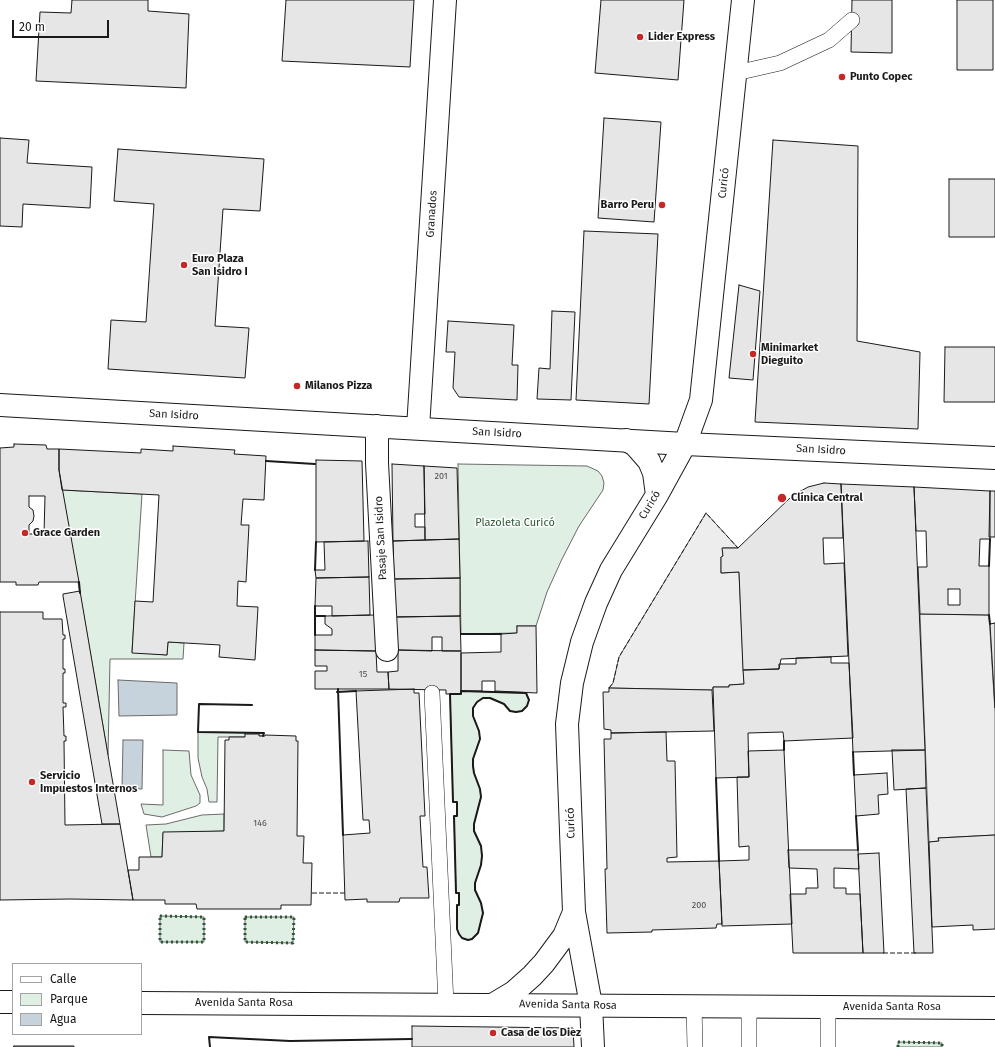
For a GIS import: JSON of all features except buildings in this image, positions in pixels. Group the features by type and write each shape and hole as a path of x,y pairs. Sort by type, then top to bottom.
{"main road":[{"name":"Granados","path":"418,428 445,0"},
{"name":"Curicó","path":"593,1047 592,1005 574,912 567,724 572,683 582,642 596,603 611,570 657,495 685,444 701,400 743,0"},
{"name":"San Isidro","path":"0,405 685,444 995,458"},
{"name":"Pasaje San Isidro","path":"377,426 377,463 387,650"},
{"path":"626,440 635,445 649,461 654,473 657,495"},
{"path":"494,1004 514,992 544,963 564,936 574,912"},
{"path":"0,1002 12,1002"},
{"name":"Avenida Santa Rosa","path":"142,1003 995,1008"}],"lane":[{"path":"736,73 780,63 829,40 852,20"},
{"path":"432,693 446,1004"},
{"path":"694,1006 695,1047"},
{"path":"749,1006 749,1047"},
{"path":"828,1007 828,1047"}],"green space":[{"name":"Plazoleta Curicó","path":"458,464 587,466 598,471 602,476 604,483 603,490 579,526 562,559 547,592 536,626 517,626 517,633 461,634"},
{"path":"62,490 142,494 132,652 167,655 168,642 184,643 183,659 110,659 108,755"},
{"path":"461,691 526,693 529,700 527,706 522,711 516,712 510,711 504,704 490,698 483,698 477,702 473,708 473,716 479,731 480,739 473,759 473,766 481,797 474,824 474,831 481,846 482,856 481,865 475,883 475,890 481,903 483,913 478,933 472,939 468,940 462,938 457,929 457,905 459,905 459,893 456,893 454,816 457,816 457,802 453,802 450,694 461,694"},
{"path":"198,732 264,733 263,736 218,737 217,802 209,802 207,789 202,777 198,758"},
{"path":"163,750 189,751 191,775 200,795 200,803 196,806 162,817 144,814 141,804 163,805"},
{"path":"224,814 224,831 163,833 162,857 151,857 146,825 166,824 202,815"},
{"path":"160,916 204,917 204,942 160,942"},
{"path":"245,917 294,917 293,943 245,942"},
{"path":"898,1042 942,1043 942,1047 898,1047"}],"shaded area":[{"path":"706,513 738,548 723,548 723,556 721,557 721,573 739,572 744,684 729,685 729,687 713,687 712,690 609,688 613,683 619,657"},
{"path":"920,614 989,615 995,712 995,835 938,838 939,841 929,842"}],"water":[{"path":"118,680 177,683 177,715 119,716"},
{"path":"123,740 143,740 142,789 122,788"}],"hedge":[{"path":"160,916 204,917 204,942 160,942 160,916"},
{"path":"245,917 294,917 293,943 245,942 245,917"},
{"path":"898,1047 898,1042 942,1043 942,1047"}],"fence":[{"path":"609,688 613,683 619,657 706,513 738,548"},
{"path":"312,893 345,893"},
{"path":"883,953 917,953"}],"wall":[{"path":"266,461 315,464"},
{"path":"989,566 990,539"},
{"path":"315,570 316,542"},
{"path":"79,582 80,593"},
{"path":"315,606 315,635"},
{"path":"989,615 990,624"},
{"path":"315,616 325,616"},
{"path":"461,634 501,634"},
{"path":"338,689 343,835"},
{"path":"337,692 356,691"},
{"path":"461,691 526,693 529,700 527,706 522,711 516,712 510,711 504,704 490,698 483,698 477,702 473,708 473,716 479,731 480,739 473,759 473,766 481,797 474,824 474,831 481,846 482,856 481,865 475,883 475,890 481,903 483,913 478,933 472,939 468,940 462,938 457,929 457,905 459,905 459,893 456,893 454,816 457,816 457,802 453,802 450,694 461,694 461,691"},
{"path":"252,705 199,704 198,732 264,733 263,736"},
{"path":"784,741 784,750"},
{"path":"853,752 854,775"},
{"path":"716,778 719,861"},
{"path":"856,816 858,850"},
{"path":"210,1047 209,1037 290,1041 412,1039"}],"place":[{"name":"Lider Express","path":"640,37"},
{"name":"Punto Copec","path":"842,77"},
{"name":"Barro Peru","path":"662,205"},
{"name":"Euro Plaza San Isidro I","path":"184,265"},
{"name":"Minimarket Dieguito","path":"753,354"},
{"name":"Milanos Pizza","path":"297,386"},
{"name":"Clínica Central","path":"782,498"},
{"name":"Grace Garden","path":"25,533"},
{"name":"Servicio Impuestos Internos","path":"32,782"},
{"name":"Casa de los Diez","path":"493,1033"}]}
